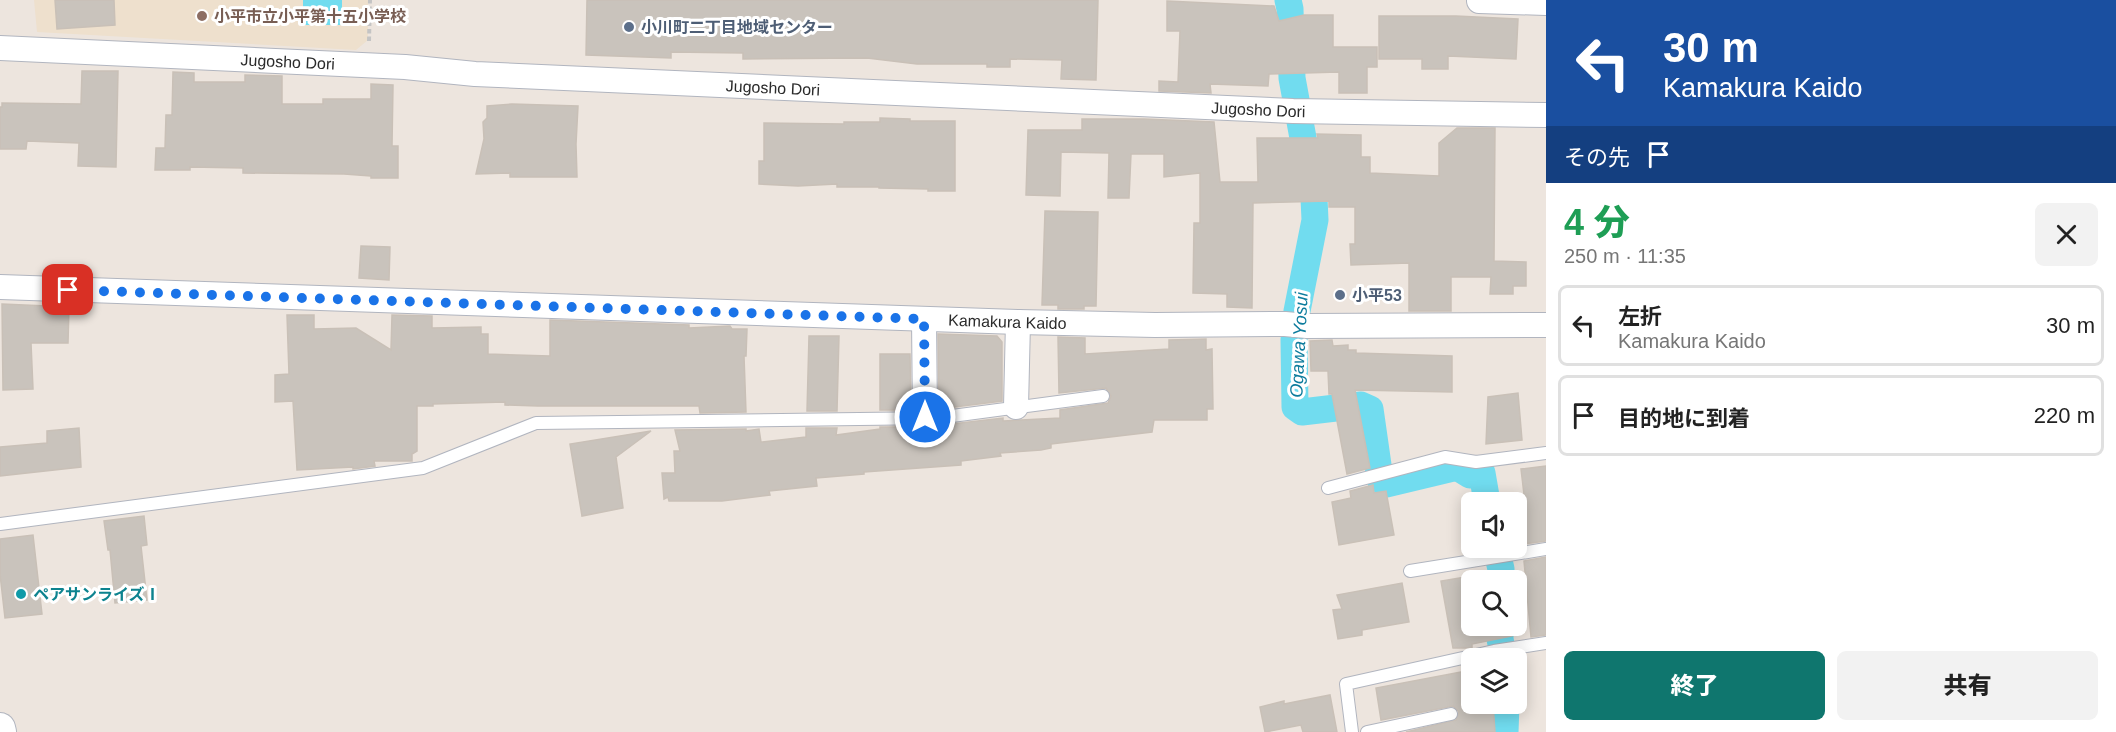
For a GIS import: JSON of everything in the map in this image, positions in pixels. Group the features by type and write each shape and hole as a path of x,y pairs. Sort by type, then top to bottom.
{"street":[{"path":"1479,1 1546,3"},
{"name":"Jugosho Dori","path":"0,48 368,65 487,74 1301,111 1546,115"},
{"name":"Kamakura Kaido","path":"0,287 1018,322 1155,325 1546,325"},
{"path":"924,319 925,417"},
{"path":"1016,407 1018,322"}],"lane":[{"path":"0,524 423,468 536,423 937,418 1104,396"},
{"path":"1328,488 1445,457 1476,462 1546,453"},
{"path":"1410,571 1546,549"},
{"path":"1352,732 1346,684 1494,651 1546,643"},
{"path":"1367,732 1452,714"}],"path":[{"path":"368,65 370,0"}],"shaded area":[{"name":"小平市立小平第十五小学校","path":"34,0 368,0 368,40 356,50 37,32"}],"water":[{"path":"303,0 342,0 342,25 303,25"}],"building":[{"path":"55,0 114,0 115,25 57,29"},
{"path":"587,0 1098,0 1096,80 1061,79 1062,60 1010,59 1010,67 987,67 987,64 917,64 867,58 743,59 743,53 671,52 671,58 586,55"},
{"path":"1167,1 1274,6 1279,21 1304,15 1333,15 1333,47 1377,47 1377,67 1367,67 1367,93 1339,93 1339,72 1269,74 1268,86 1210,84 1211,93 1159,91 1159,81 1178,82 1180,31 1167,31"},
{"path":"1379,16 1518,19 1516,59 1448,56 1448,69 1422,69 1422,59 1379,59"},
{"path":"82,71 118,71 116,167 78,166 79,143 27,141 26,149 0,149 0,107 2,103 81,104"},
{"path":"173,72 194,73 194,82 245,82 245,75 282,76 282,104 323,104 323,99 371,99 371,84 393,85 392,146 398,146 398,178 371,178 371,176 344,174 243,173 243,168 190,167 190,170 155,170 156,148 165,148 166,115 172,115"},
{"path":"512,104 578,106 577,177 510,177 510,173 476,174 484,139 483,122 487,118 487,106"},
{"path":"880,118 955,121 955,191 837,187 837,184 798,186 759,184 759,161 764,161 764,123 844,124 844,122 880,122"},
{"path":"1082,119 1214,122 1220,182 1258,182 1257,138 1318,138 1317,134 1361,135 1361,157 1370,157 1370,173 1439,176 1439,143 1457,128 1495,128 1494,261 1526,262 1526,286 1513,286 1513,294 1490,294 1491,277 1451,277 1451,311 1409,311 1409,263 1351,265 1350,244 1355,244 1355,207 1329,207 1329,201 1253,203 1252,308 1227,307 1227,294 1193,293 1194,223 1200,223 1200,173 1164,177 1164,154 1131,154 1129,198 1108,198 1109,153 1061,152 1060,196 1026,195 1028,130 1082,130"},
{"path":"1045,211 1098,212 1096,306 1084,306 1084,309 1058,309 1058,305 1042,305"},
{"path":"361,246 390,247 389,280 359,278"},
{"path":"2,304 69,307 68,343 31,343 33,389 3,390"},
{"path":"287,315 314,315 314,329 356,328 391,350 392,315 432,316 432,328 481,327 481,334 488,334 488,354 550,356 550,320 689,325 689,328 730,326 732,329 747,329 746,356 744,356 746,412 700,413 699,406 538,406 505,405 505,402 417,406 417,451 412,454 412,461 374,461 375,466 353,469 353,467 297,470 293,401 275,402 275,375 289,374"},
{"path":"938,334 997,336 1002,342 1002,401 939,409"},
{"path":"809,336 839,336 837,411 807,411"},
{"path":"1058,337 1085,338 1085,354 1169,349 1169,340 1206,339 1206,350 1212,349 1213,409 1207,409 1207,420 1154,420 1152,432 1051,444 1051,448 1041,450 1000,453 1001,456 961,461 961,465 816,478 817,486 769,491 770,495 722,501 669,501 668,497 664,499 662,473 675,473 674,451 680,451 675,430 746,429 746,431 759,429 761,442 806,437 806,428 837,428 836,435 880,429 880,427 915,427 926,431 935,426 1003,418 1003,421 1060,418 1060,410 1108,403 1111,396 1106,388 1059,393"},
{"path":"1332,340 1333,346 1348,345 1348,350 1356,350 1356,353 1452,356 1452,392 1355,390 1370,468 1347,474 1332,394 1329,394 1328,371 1311,371 1310,341"},
{"path":"880,354 910,354 911,410 880,410"},
{"path":"1518,393 1522,440 1486,444 1488,397"},
{"path":"79,428 81,467 0,476 0,447 47,443 47,431"},
{"path":"651,431 616,457 623,508 582,516 570,444"},
{"path":"1546,466 1546,541 1527,543 1527,492 1524,492 1521,469"},
{"path":"1373,485 1374,493 1386,491 1394,535 1339,545 1332,502 1351,498 1350,491"},
{"path":"144,516 147,545 141,546 147,600 115,603 110,550 108,550 104,521"},
{"name":"ペアサンライズⅠ","path":"33,535 42,614 5,618 0,574 0,539"},
{"path":"1546,557 1546,635 1531,637 1527,570 1525,570 1524,561"},
{"path":"1461,578 1461,636 1512,636 1472,644 1472,648 1453,648 1441,581"},
{"path":"1402,583 1409,622 1362,630 1362,635 1338,639 1333,610 1342,609 1337,595"},
{"path":"1461,672 1461,714 1494,714 1495,732 1406,732 1456,720 1459,712 1453,706 1381,720 1376,688"},
{"path":"1330,695 1337,732 1303,732 1301,725 1265,732 1260,707 1284,701 1284,704"}],"waterway":[{"name":"Ogawa Yosui","path":"1288,0 1292,78 1314,198 1315,220 1297,311 1294,340 1295,407 1302,412 1361,405 1370,409 1380,479 1386,484 1457,467 1470,475 1482,473 1485,492"},
{"name":"Ogawa Yosui","path":"1498,558 1501,570"},
{"name":"Ogawa Yosui","path":"1500,636 1502,648"},
{"name":"Ogawa Yosui","path":"1505,732 1506,714"}],"place":[{"name":"小平市立小平第十五小学校","path":"202,16"},
{"name":"小川町二丁目地域センター","path":"629,27"},
{"name":"小平53","path":"1340,295"},
{"name":"ペアサンライズⅠ","path":"21,594"}],"route":[{"path":"68,290 924,319 925,417"}]}
